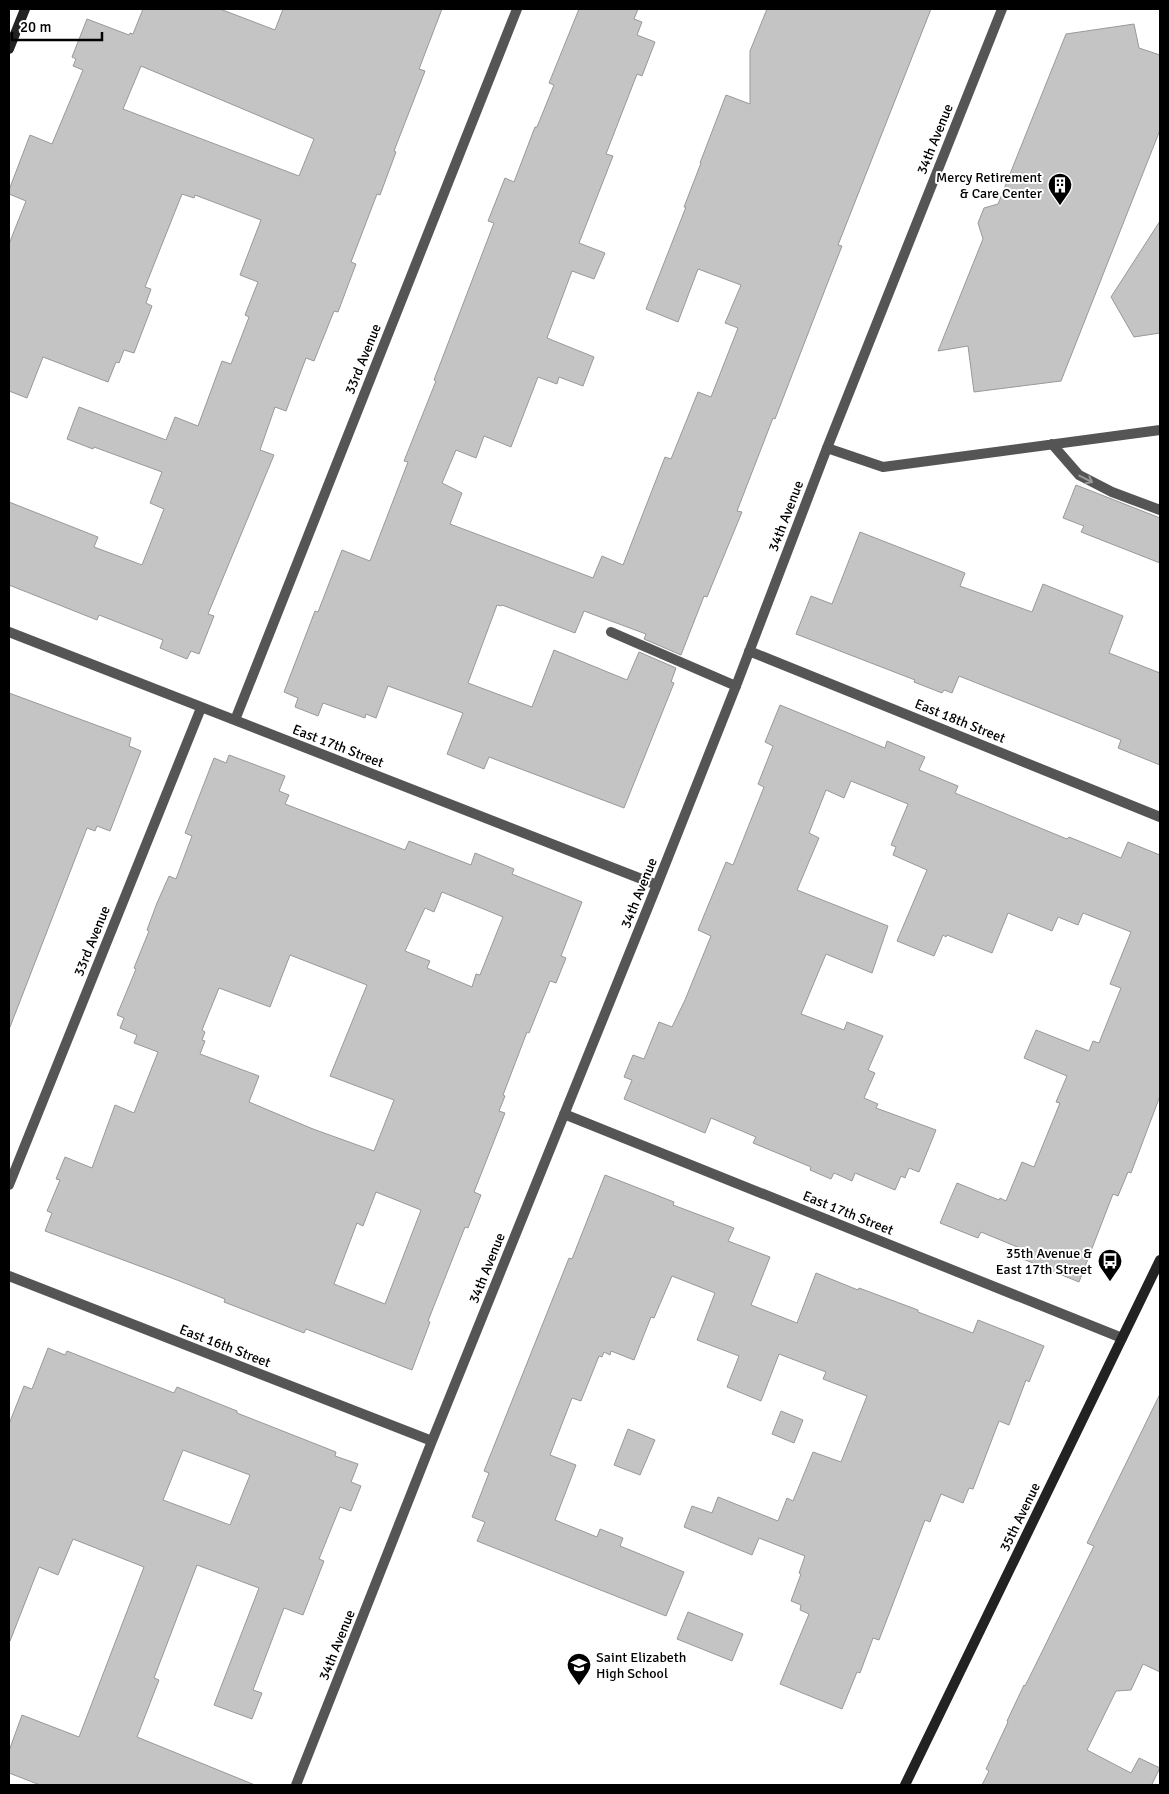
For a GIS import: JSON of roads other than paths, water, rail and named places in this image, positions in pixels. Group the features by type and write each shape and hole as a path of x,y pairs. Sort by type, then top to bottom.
{"main road":[{"path":"9,49 25,9"},
{"name":"35th Avenue","path":"905,1785 1160,1260"}],"street":[{"name":"33rd Avenue","path":"235,720 517,9"},
{"name":"34th Avenue","path":"296,1785 432,1441 658,885 827,448 1002,9"},
{"path":"827,448 882,467 1160,430"},
{"path":"1052,444 1079,475 1112,492 1160,510"},
{"name":"East 17th Street","path":"9,632 658,885"},
{"path":"611,632 736,686"},
{"name":"East 18th Street","path":"749,651 1160,817"},
{"name":"33rd Avenue","path":"9,1185 201,708"},
{"name":"East 17th Street","path":"564,1114 1122,1338"},
{"name":"East 16th Street","path":"9,1276 432,1441"}],"place":[{"name":"Mercy Retirement & Care Center","path":"1060,206"},
{"name":"35th Avenue & East 17th Street","path":"1110,1282"},
{"name":"Saint Elizabeth High School","path":"579,1686"}]}
